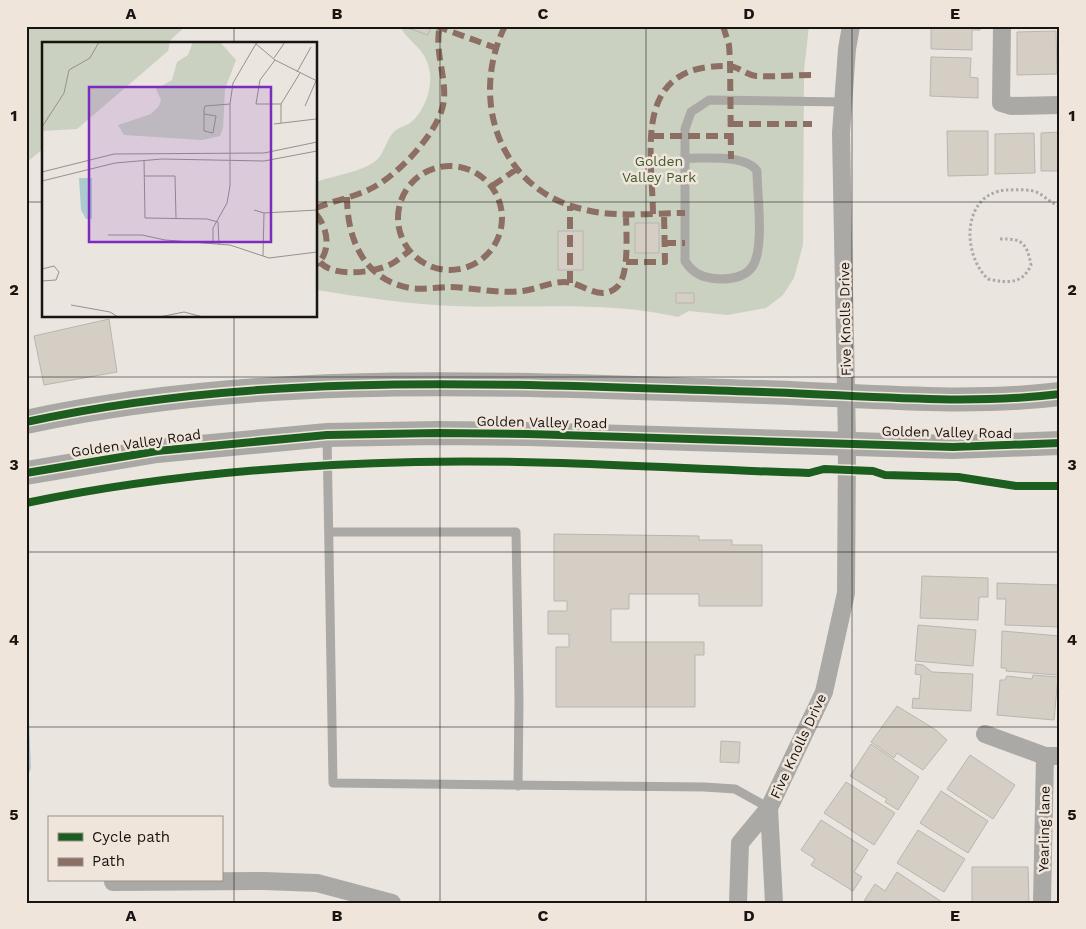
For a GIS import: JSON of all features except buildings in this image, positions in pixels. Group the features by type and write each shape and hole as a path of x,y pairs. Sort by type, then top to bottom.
{"main road":[{"path":"26,422 150,400 299,387 485,384 974,398 1060,394"},
{"name":"Golden Valley Road","path":"26,473 157,451 327,435 528,434 953,447 1060,443"}],"street":[{"name":"Five Knolls Drive","path":"769,808 824,692 846,593 848,443 842,102 851,26"},
{"path":"1002,26 1000,46 1001,103 1011,106 1060,105"},
{"path":"985,734 1052,756"},
{"name":"Yearling lane","path":"1042,903 1052,756"},
{"path":"738,903 740,843 769,808"},
{"path":"769,808 774,903"},
{"path":"222,881 316,884 392,903"}],"lane":[{"path":"686,158 741,160 754,166 757,171 758,249 751,268 739,277 729,279 702,277 692,272 685,261 685,129 691,112 709,100 842,102"},
{"path":"327,435 333,783 689,786 735,789 769,808"},
{"path":"330,532 516,532 519,701 518,786"}],"path":[{"path":"1000,239 1019,240 1028,249 1032,265 1022,279 1012,282 988,279 975,264 970,229 976,207 984,198 995,192 1028,190 1038,193 1060,206"}],"green space":[{"path":"26,26 186,26 168,42 42,42 42,150 26,163"},
{"name":"Golden Valley Park","path":"400,26 809,26 804,71 803,245 794,278 783,295 766,308 728,315 689,311 678,317 651,312 594,307 436,305 318,290 318,181 354,171 374,162 380,156 392,134 416,118 426,100 430,86 428,65 422,52"}],"water":[{"path":"26,647 31,768 26,781"}],"marked path":[{"path":"436,26 496,48"},
{"path":"318,207 374,187 396,172 428,136 436,123 444,99 438,44 440,26"},
{"path":"505,26 495,54 490,83 492,111 499,137 512,162 530,182 553,198 595,212 620,214 685,213"},
{"path":"723,26 729,45 730,60 731,159"},
{"path":"653,214 651,138 654,115 662,95 676,79 697,69 728,66 756,76 813,75"},
{"path":"731,124 812,124"},
{"path":"652,136 731,136"},
{"path":"450,166 470,170 479,174 487,181 494,189 498,198 502,218 498,238 494,247 487,255 479,262 470,266 450,270 430,266 421,262 413,255 406,247 402,238 398,218 402,198 406,189 413,181 421,174 430,170 450,166"},
{"path":"492,186 517,169"},
{"path":"347,197 350,228 361,255 370,267 381,276 394,284 415,289 451,287 514,292 564,282 598,292 611,291 621,281 626,263 626,214"},
{"path":"570,206 570,283"},
{"path":"626,262 665,262 664,213"},
{"path":"318,217 327,240 324,254 318,263"},
{"path":"664,243 685,243"},
{"path":"320,262 326,267 344,272 366,271 393,263 409,251"}],"cycle path":[{"path":"26,422 117,405 209,394 301,387 393,384 579,386 912,399 986,399 1060,394"},
{"path":"26,473 157,451 327,435 528,434 953,447 1060,443"},
{"path":"26,503 171,479 269,469 464,461 809,473 824,469 873,471 885,475 958,477 1016,486 1060,486"}]}
